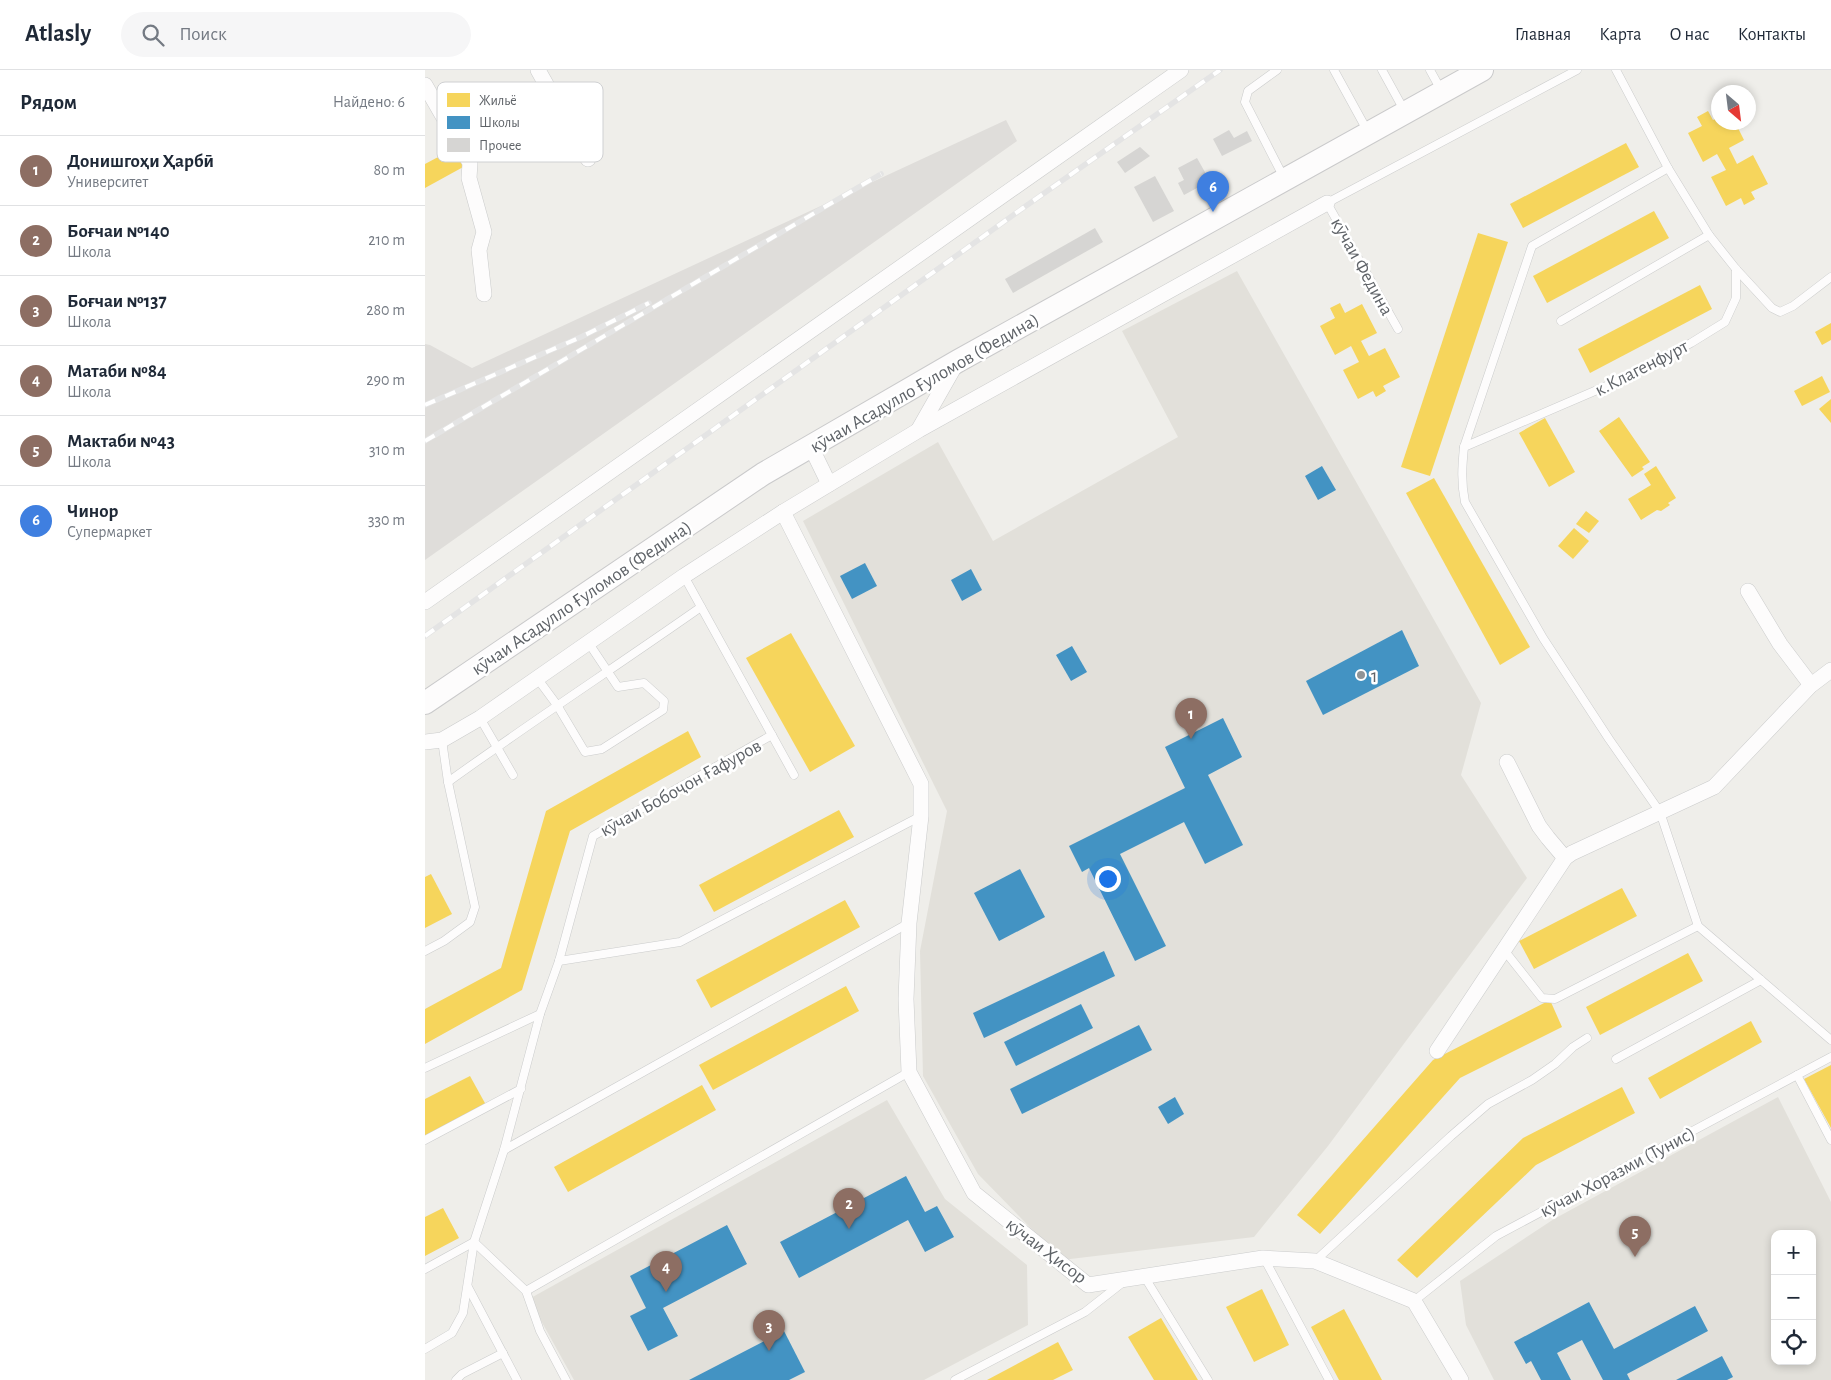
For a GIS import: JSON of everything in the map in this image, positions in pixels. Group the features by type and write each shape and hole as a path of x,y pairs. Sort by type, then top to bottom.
{"street":[{"path":"538,70 545,82"},
{"path":"425,602 1181,70"},
{"name":"кӯчаи Асадулло Ғуломов (Федина)","path":"425,703 763,474 958,361 1481,70"},
{"path":"425,86 437,107"},
{"path":"469,162 469,178 484,232 479,250 484,294"},
{"path":"425,742 442,740 480,718 684,576 783,512 919,430 1327,203"},
{"path":"919,430 958,361"},
{"path":"811,447 829,484"},
{"path":"783,512 921,784 921,816 909,923 906,999 909,1072"},
{"path":"1748,591 1780,644 1811,685"},
{"path":"1437,1051 1565,858 1713,787 1811,685 1831,670"},
{"path":"1507,762 1539,826 1565,858"},
{"name":"кӯчаи Ҳисор","path":"909,1072 974,1192 1088,1285 1263,1258 1315,1261 1413,1300"},
{"path":"1413,1300 1461,1380"}],"lane":[{"path":"1277,70 1248,91 1245,102 1285,179"},
{"path":"1334,70 1368,133"},
{"path":"1382,70 1405,112"},
{"path":"1430,70 1442,92"},
{"path":"1327,203 1577,70"},
{"path":"1616,70 1668,168 1709,235 1736,269 1772,308 1779,312 1793,306 1831,277"},
{"path":"1668,168 1532,246 1464,447 1461,484 1465,502 1543,638 1609,739 1660,812 1698,926 1831,1040"},
{"name":"кӯчаи Федина","path":"1327,203 1398,329"},
{"path":"1561,321 1709,235"},
{"name":"к.Клагенфурт","path":"1464,447 1625,378 1691,343 1725,322 1737,298 1736,269"},
{"path":"684,576 794,775"},
{"path":"448,782 701,607"},
{"path":"537,678 557,705 585,752 602,749 663,710 664,701 645,684 619,687 588,642"},
{"path":"480,718 513,775"},
{"name":"кӯчаи Бобоҷон Ғафуров","path":"425,1349 452,1333 463,1313 474,1242 504,1150 540,1014 559,961 593,836 772,735"},
{"path":"425,951 444,941 470,922 475,907 448,782 442,740"},
{"path":"559,961 680,942 921,816"},
{"path":"504,1150 909,923"},
{"path":"1504,950 1542,998 1555,999 1698,926"},
{"path":"1616,1059 1761,980"},
{"path":"425,1068 540,1014"},
{"path":"1315,1261 1488,1104 1531,1080 1555,1064 1573,1046 1587,1038"},
{"name":"кӯчаи Хоразми (Тунис)","path":"1413,1300 1496,1236 1831,1056"},
{"path":"526,1290 909,1072"},
{"path":"1797,1075 1831,1140"},
{"path":"425,1140 521,1089"},
{"path":"425,1268 474,1242 526,1290 540,1331 566,1380"},
{"path":"1263,1258 1329,1380"},
{"path":"1144,1276 1208,1380"},
{"path":"955,1380 1085,1312 1127,1279"},
{"path":"467,1286 517,1380"},
{"path":"456,1380 462,1374 503,1353"}],"shaded area":[{"path":"1006,120 1017,141 425,560 425,344 472,368"},
{"path":"1237,271 1481,703 1461,775 1527,878 1328,1146 1254,1237 1062,1260 978,1174 923,1076 920,951 947,811 803,521 938,442 993,541 1178,437 1122,331"},
{"path":"1778,1097 1831,1202 1831,1380 1494,1380 1466,1325 1460,1281 1554,1219"},
{"path":"887,1100 945,1199 1027,1265 1028,1325 924,1380 574,1380 529,1299"}],"building: Жильё":[{"path":"1708,111 1711,116 1711,130 1739,130 1744,140 1729,148 1737,164 1753,155 1768,184 1751,192 1755,199 1744,205 1741,198 1726,206 1711,177 1726,170 1717,154 1703,162 1688,133 1702,126 1697,117"},
{"path":"1626,143 1639,167 1523,228 1510,204"},
{"path":"437,158 437,162 463,162 465,166 425,188 425,164"},
{"path":"1654,211 1669,238 1547,303 1533,276"},
{"path":"1478,233 1508,242 1430,476 1401,467"},
{"path":"1700,285 1712,309 1590,373 1578,349"},
{"path":"1340,303 1345,313 1362,304 1377,333 1361,341 1369,356 1385,348 1400,377 1383,386 1386,391 1376,397 1373,391 1358,399 1343,370 1359,362 1351,346 1335,355 1320,326 1335,318 1330,308"},
{"path":"1831,323 1831,340 1822,345 1815,332"},
{"path":"1822,376 1830,392 1802,406 1794,391"},
{"path":"1831,399 1831,423 1819,409"},
{"path":"1619,417 1650,462 1642,467 1644,469 1632,477 1599,431"},
{"path":"1545,418 1575,472 1549,487 1519,433"},
{"path":"1656,466 1676,498 1661,511 1657,510 1641,520 1628,499 1651,485 1644,474"},
{"path":"1434,478 1530,647 1500,665 1406,493"},
{"path":"1586,511 1599,521 1589,533 1576,524"},
{"path":"1574,528 1589,541 1573,559 1558,546"},
{"path":"791,633 855,746 810,772 746,658"},
{"path":"688,731 701,757 570,831 522,990 425,1044 425,1009 501,968 546,811"},
{"path":"839,810 854,837 714,912 699,885"},
{"path":"431,874 452,914 425,928 425,877"},
{"path":"1622,888 1637,916 1534,969 1519,941"},
{"path":"845,900 860,927 711,1008 696,980"},
{"path":"1688,953 1703,981 1600,1035 1586,1007"},
{"path":"846,986 859,1011 713,1090 699,1065"},
{"path":"1550,1000 1562,1027 1460,1078 1320,1234 1297,1215 1433,1060"},
{"path":"1751,1021 1762,1042 1660,1099 1648,1078"},
{"path":"1831,1065 1831,1128 1804,1079"},
{"path":"470,1076 486,1105 425,1136 425,1099"},
{"path":"702,1085 716,1110 568,1192 554,1167"},
{"path":"1622,1087 1635,1113 1536,1165 1417,1278 1397,1260 1523,1138"},
{"path":"443,1208 459,1238 425,1256 425,1217"},
{"path":"1262,1289 1289,1345 1254,1362 1226,1307"},
{"path":"1344,1309 1382,1380 1339,1380 1311,1327"},
{"path":"1161,1318 1198,1380 1154,1380 1128,1337"},
{"path":"1058,1342 1073,1370 1053,1380 987,1380"}],"building: Школы":[{"path":"1322,466 1336,490 1318,500 1305,476"},
{"path":"865,563 877,586 852,599 840,576"},
{"path":"971,569 982,590 962,601 951,580"},
{"path":"1402,630 1419,666 1323,715 1306,681"},
{"path":"1072,646 1087,672 1071,681 1056,655"},
{"path":"1223,718 1242,757 1208,775 1243,845 1205,864 1184,822 1120,854 1166,946 1135,961 1089,868 1082,872 1069,846 1185,788 1165,747"},
{"path":"1020,869 1045,917 999,941 974,893"},
{"path":"1104,951 1115,976 984,1038 973,1013"},
{"path":"1081,1004 1093,1028 1016,1066 1004,1042"},
{"path":"1139,1025 1152,1050 1022,1114 1010,1089"},
{"path":"1175,1097 1184,1114 1168,1124 1158,1107"},
{"path":"906,1176 925,1212 937,1206 954,1237 925,1252 908,1220 799,1278 780,1242"},
{"path":"727,1225 747,1264 663,1308 678,1336 648,1351 630,1316 646,1308 630,1276"},
{"path":"1589,1302 1614,1349 1695,1306 1708,1331 1627,1374 1630,1380 1603,1380 1582,1340 1557,1353 1571,1380 1541,1380 1531,1361 1526,1364 1514,1342"},
{"path":"784,1331 805,1372 789,1380 689,1380"},
{"path":"1722,1356 1733,1377 1727,1380 1676,1380"}],"building: Прочее":[{"path":"1229,130 1234,138 1247,131 1252,141 1222,156 1213,139"},
{"path":"1140,147 1150,156 1125,173 1117,162"},
{"path":"1197,158 1210,181 1184,195 1178,183 1184,180 1178,168"},
{"path":"1155,176 1174,211 1153,222 1134,187"},
{"path":"1095,228 1103,242 1013,293 1005,279"}],"railway":[{"path":"425,636 1023,208 1220,70"},
{"path":"425,441 881,174"},
{"path":"425,405 581,337 649,303"}],"place":[{"name":"Чинор","path":"1213,212"},
{"name":"1","path":"1361,675"},
{"name":"Донишгоҳи Ҳарбӣ","path":"1191,739"},
{"name":"Боғчаи №140","path":"849,1229"},
{"name":"Мактаби №43","path":"1635,1257"},
{"name":"Матаби №84","path":"666,1292"},
{"name":"Боғчаи №137","path":"769,1351"}]}
